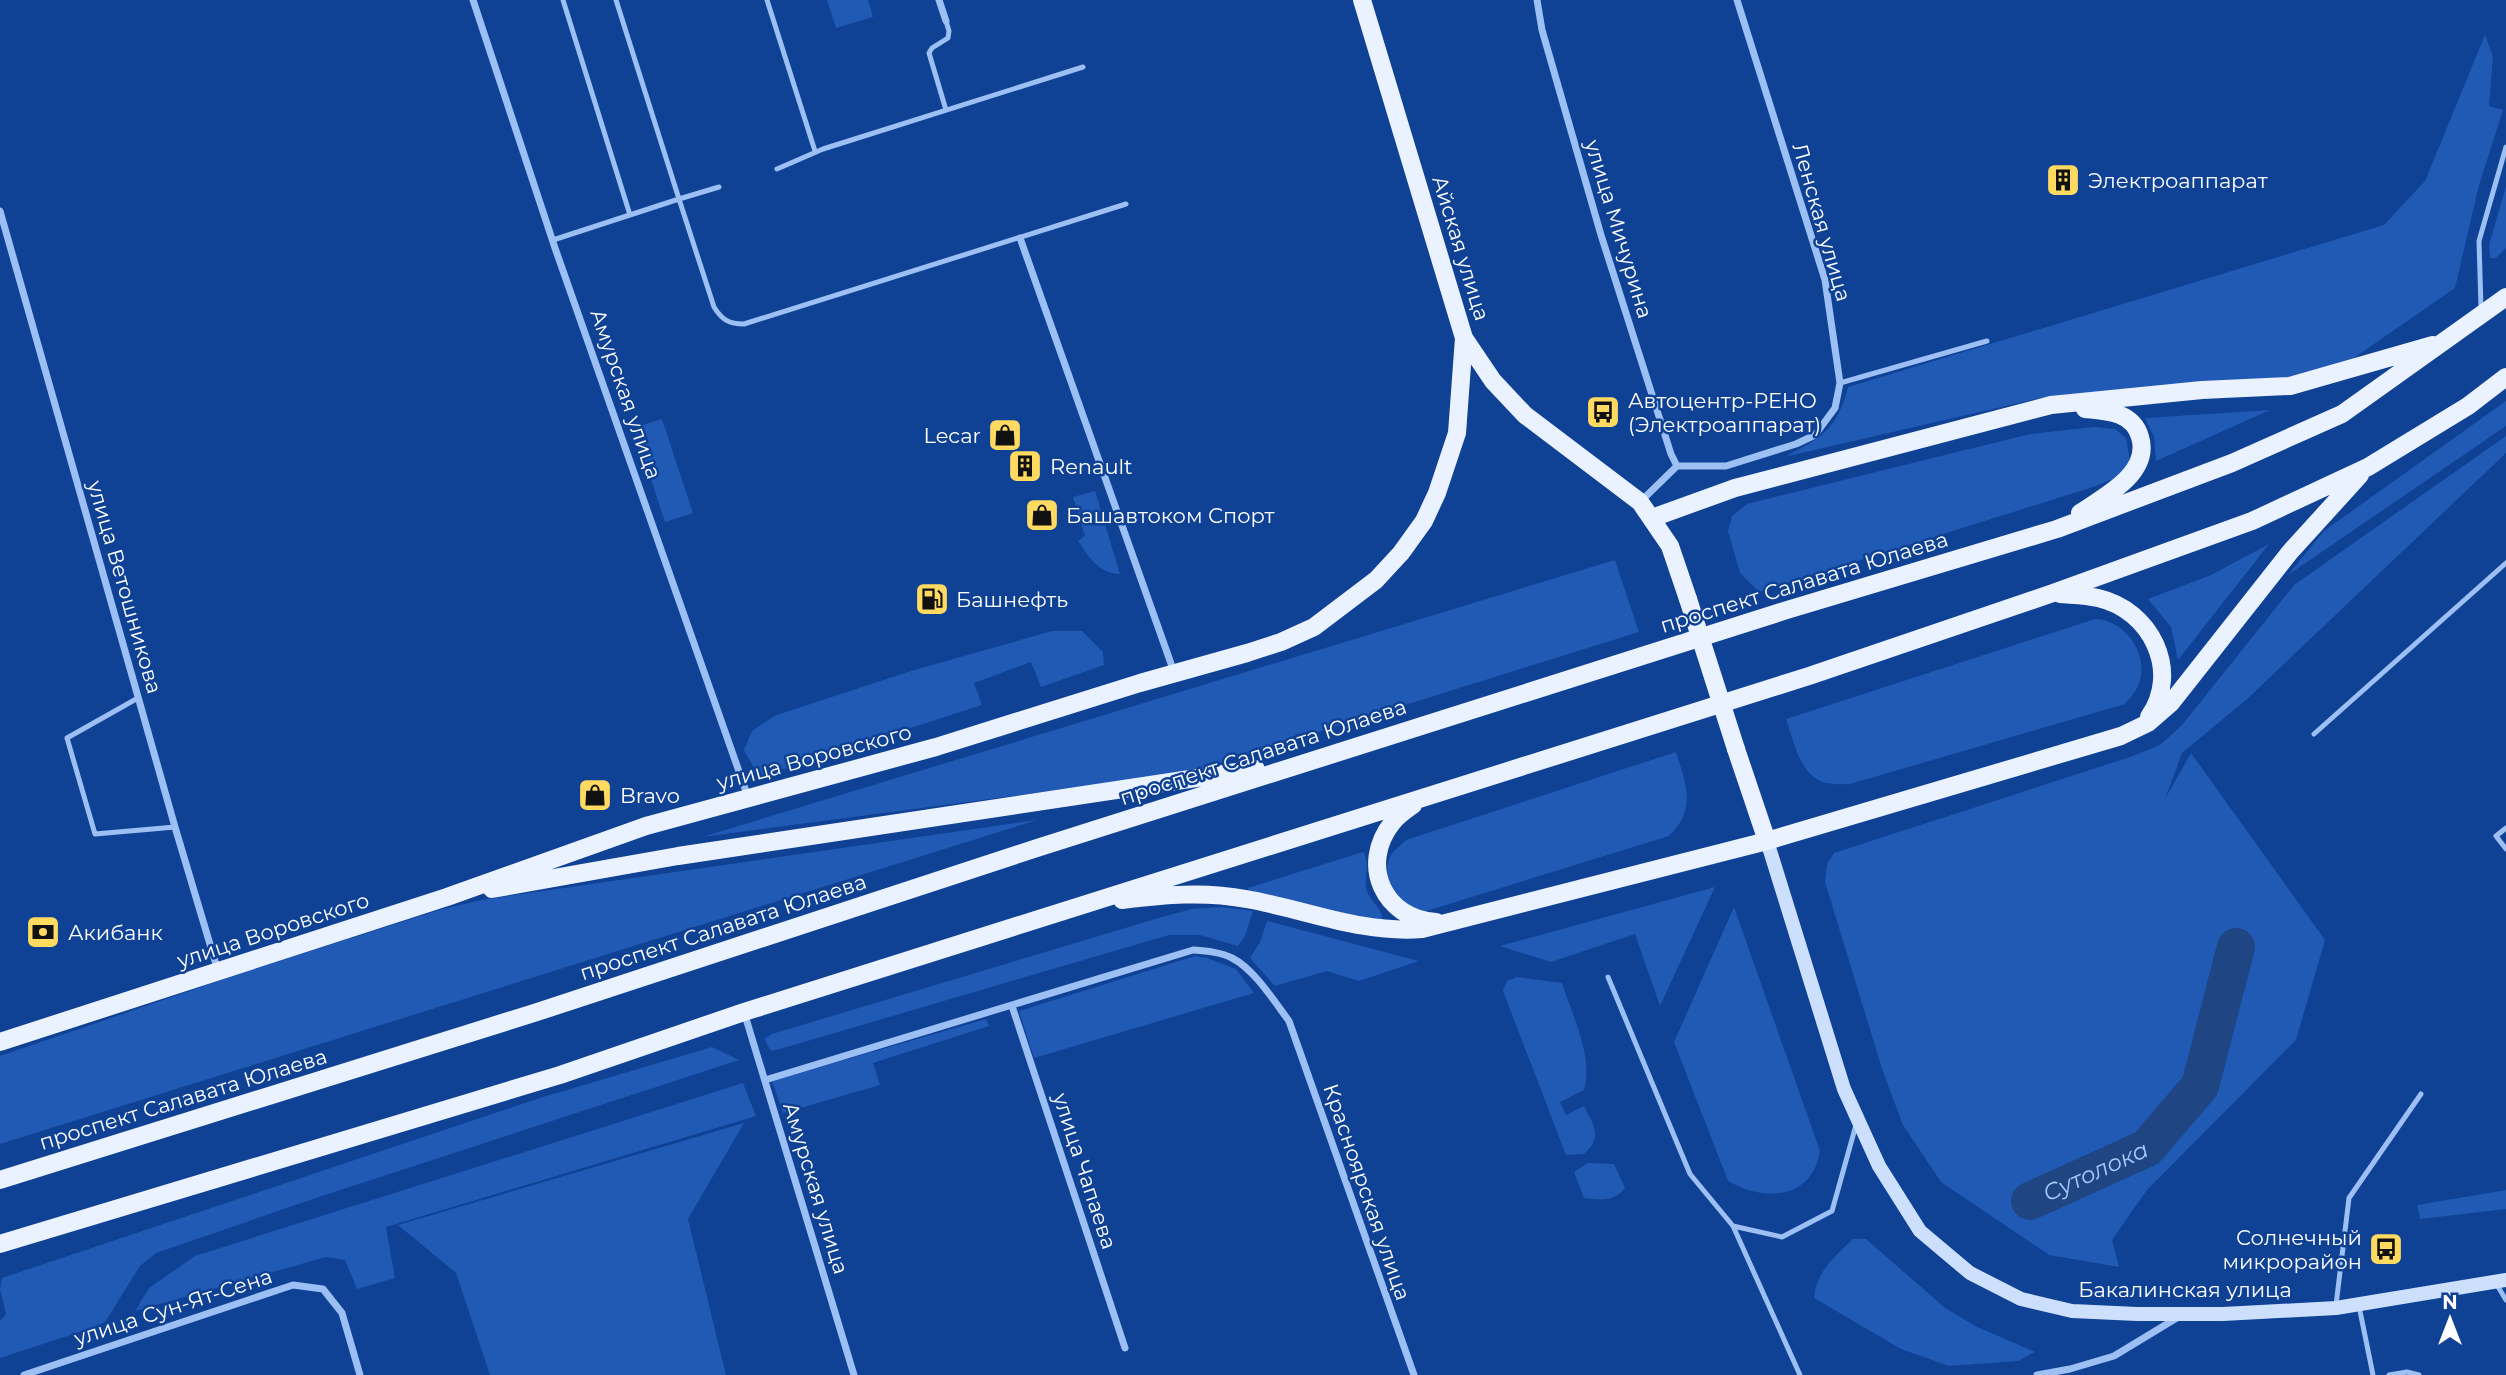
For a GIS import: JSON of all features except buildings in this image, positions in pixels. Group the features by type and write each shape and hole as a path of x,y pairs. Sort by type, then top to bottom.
{"main road":[{"name":"Айская улица","path":"1362,0 1464,338 1493,381 1525,415 1640,502 1670,546 1767,841"},
{"name":"проспект Салавата Юлаева","path":"0,1180 534,1013 1341,751 1787,610 2057,529 2232,463 2342,414 2506,297"},
{"name":"улица Воровского","path":"0,1042 447,897 646,826 936,747 1281,642 1314,627 1376,580 1401,554 1424,521 1447,467 1457,433 1464,338"},
{"path":"1652,518 1734,488 2051,405 2202,390 2290,386 2447,341"},
{"path":"0,1244 559,1075 744,1012 1809,676 2053,593 2252,521 2368,467 2468,406 2506,377"},
{"path":"2051,405 2120,414 2135,425 2142,444 2138,465 2129,476 2114,490 2057,529"},
{"path":"1080,905 1168,895 1215,894 1249,899 1381,929 1422,929 1767,841 2135,730 2171,703 2290,552 2368,467"},
{"path":"2053,593 2099,598 2118,606 2146,627 2154,639 2162,669 2159,697 2146,721 2135,730"},
{"path":"447,897 678,856 1183,781 1341,751"},
{"path":"1426,796 1393,821 1383,836 1378,855 1378,873 1382,888 1399,910 1428,921 1450,923"},
{"name":"Бакалинская улица","path":"1767,841 1844,1089 1857,1122 1879,1166 1920,1231 1970,1273 2021,1299 2072,1311 2183,1314 2336,1308 2501,1281"}],"street":[{"name":"Амурская улица","path":"473,0 553,240 748,798"},
{"path":"939,0 946,21"},
{"name":"улица Мичурина","path":"1537,0 1542,30 1601,235 1677,466"},
{"name":"Ленская улица","path":"1677,466 1726,466 1796,444 1815,435 1835,408 1840,383 1825,280 1737,0"},
{"name":"улица Ветошникова","path":"0,211 175,827 219,972"},
{"path":"1020,237 1175,673"},
{"path":"1640,502 1677,466"},
{"name":"Красноярская улица","path":"765,1080 1193,950 1216,952 1234,959 1265,988 1289,1021 1414,1375"},
{"name":"улица Чапаева","path":"1012,1006 1125,1348"},
{"name":"Амурская улица","path":"744,1012 854,1375"},
{"name":"улица Сун-Ят-Сена","path":"24,1375 293,1285 323,1289 342,1313 360,1375"},
{"path":"2036,1375 2059,1373 2114,1356 2183,1314"}],"lane":[{"path":"562,0 630,215"},
{"path":"616,0 714,307 724,320 733,324 744,324 1126,204"},
{"path":"767,0 815,151"},
{"path":"946,21 948,38 929,53 946,110"},
{"path":"776,169 815,151 1083,67"},
{"path":"2481,316 2479,241 2506,147"},
{"path":"553,240 719,187"},
{"path":"1840,383 1987,341"},
{"path":"2314,734 2506,564"},
{"path":"138,698 67,738 95,834 175,827"},
{"path":"2506,828 2496,836 2506,849"},
{"path":"1608,977 1690,1174 1733,1226 1800,1375"},
{"path":"2336,1308 2349,1198 2421,1094"},
{"path":"1733,1226 1782,1237 1832,1212 1857,1122"},
{"path":"2501,1281 2506,1300"},
{"path":"2358,1304 2374,1375"},
{"path":"2389,1375 2419,1375"}],"shaded area":[{"path":"827,0 868,0 873,17 836,28"},
{"path":"2485,35 2493,56 2489,106 2503,110 2479,185 2455,288 2351,360 2290,378 2045,397 1784,457 1826,431 1839,413 1848,387 2384,225 2425,181"},
{"path":"2506,186 2506,248 2496,258 2490,258 2489,245"},
{"path":"2506,401 2506,426 2288,575 2324,531"},
{"path":"2270,410 2156,461 2154,437 2145,418"},
{"path":"662,419 693,513 665,522 634,428"},
{"path":"2094,427 2115,429 2126,438 2130,462 2122,475 2096,486 1759,592 1740,573 1728,531 1732,516 1747,504 2030,434"},
{"path":"2506,436 2506,453 2246,700 2182,753 2165,799 2191,753 2325,940 2296,1040 2147,1190 2112,1240 2119,1267 2049,1255 1941,1182 1903,1125 1883,1072 1825,882 1827,864 1834,853 2160,745 2182,725 2294,585"},
{"path":"1095,491 1120,574 1100,568 1078,541 1085,536 1073,497"},
{"path":"2269,544 2178,660 2171,627 2148,599 2211,575"},
{"path":"1615,560 1639,632 1187,773 702,837"},
{"path":"2095,619 2118,626 2127,634 2139,655 2140,678 2136,690 2125,704 1850,784 1830,784 1818,780 1810,774 1799,757 1786,719"},
{"path":"1052,631 1082,631 1103,652 1104,665 1041,687 1031,662 974,683 982,705 759,777 744,750 752,731 774,716 911,671"},
{"path":"1676,752 1687,796 1683,816 1669,836 1423,912 1403,903 1391,888 1388,863 1393,853 1406,840"},
{"path":"1037,820 0,1144 0,1056 242,973 439,910 481,900"},
{"path":"1363,852 1367,891 1381,913 1382,921 1249,893 1248,888"},
{"path":"1715,887 1660,1006 1635,934 1551,962 1500,946"},
{"path":"1221,907 1253,911 1245,936 1238,946 1200,935 1169,935 780,1049 771,1051 764,1039 772,1034 1162,917 1192,909"},
{"path":"1734,907 1820,1151 1815,1167 1797,1188 1771,1194 1742,1188 1728,1181 1674,1042"},
{"path":"1267,921 1419,961 1359,981 1327,971 1275,986 1250,958 1260,942"},
{"path":"1195,956 1236,969 1254,993 1034,1058 1019,1011"},
{"path":"1517,977 1562,983 1584,1051 1586,1078 1584,1090 1560,1102 1566,1115 1584,1106 1591,1120 1595,1137 1584,1154 1566,1155 1503,991 1507,981"},
{"path":"986,1019 989,1026 873,1063 880,1085 783,1113 772,1081"},
{"path":"712,1047 739,1060 156,1253 140,1266 105,1322 0,1358 0,1321 6,1314 0,1289 2,1278 540,1098"},
{"path":"743,1083 756,1116 386,1227 395,1278 357,1289 345,1260 326,1257 135,1311 149,1288 195,1256"},
{"path":"744,1123 688,1219 726,1375 490,1375 456,1273 398,1225"},
{"path":"1588,1163 1614,1164 1625,1188 1612,1198 1584,1198 1574,1172"},
{"path":"2506,1190 2506,1209 2420,1219 2417,1205"},
{"path":"1853,1239 1866,1239 1944,1307 1975,1326 2035,1352 2018,1361 1949,1366 1901,1349 1814,1298 1822,1272"}],"waterway":[{"name":"Сутолока","path":"2030,1201 2147,1148 2200,1086 2236,947"}],"place":[{"name":"Электроаппарат","path":"2063,180"},
{"name":"Автоцентр-РЕНО (Электроаппарат)","path":"1603,412"},
{"name":"Lecar","path":"1005,435"},
{"name":"Renault","path":"1025,466"},
{"name":"Башавтоком Спорт","path":"1042,515"},
{"name":"Башнефть","path":"932,599"},
{"name":"Bravo","path":"595,795"},
{"name":"Акибанк","path":"43,932"},
{"name":"Солнечный микрорайон","path":"2386,1249"}]}
